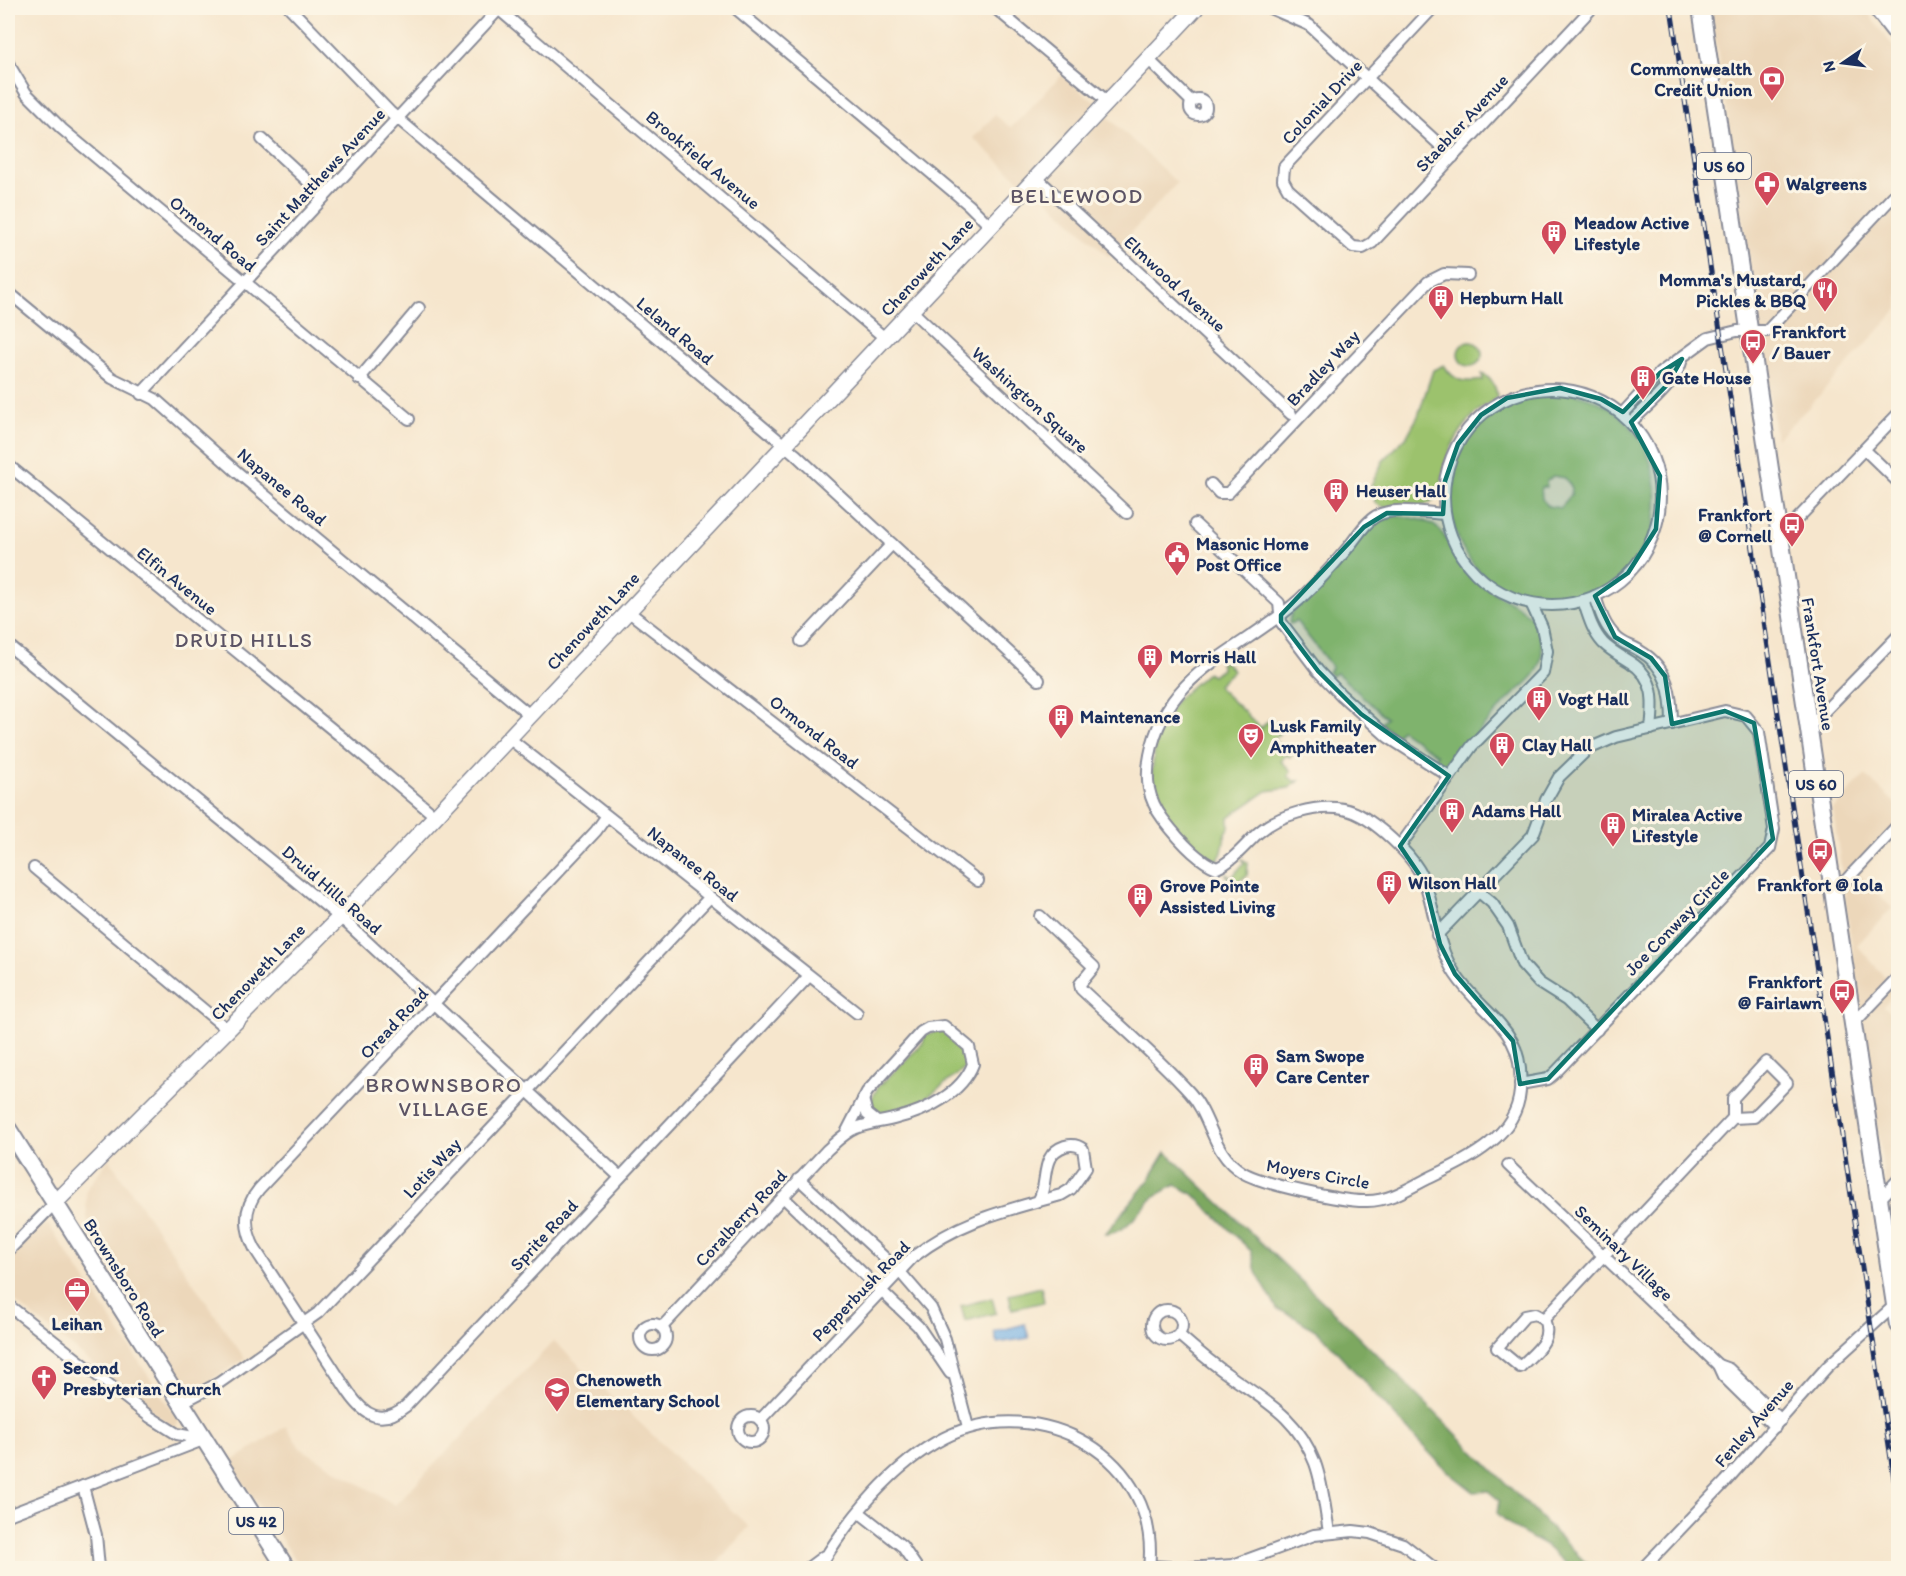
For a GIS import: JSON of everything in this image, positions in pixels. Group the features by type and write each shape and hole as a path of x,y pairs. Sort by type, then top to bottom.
{"main road":[{"name":"Chenoweth Lane","path":"55,1203 340,917 510,739 1196,8"},
{"name":"Frankfort Avenue","path":"1701,8 1899,1325"},
{"path":"1883,10 1899,35"},
{"name":"Brownsboro Road","path":"8,1129 286,1569"}],"street":[{"name":"Leland Road","path":"290,8 397,118 785,446 1039,680"},
{"name":"Saint Matthews Avenue","path":"141,394 498,8"},
{"name":"Brookfield Avenue","path":"498,8 886,339"},
{"path":"735,8 969,205 991,227"},
{"path":"995,8 1108,102"},
{"path":"1270,8 1309,25 1453,157"},
{"name":"Colonial Drive","path":"1350,246 1288,189 1283,172 1288,162 1433,8"},
{"name":"Staebler Avenue","path":"1350,246 1363,248 1372,243 1592,8"},
{"path":"1148,59 1192,102"},
{"name":"Ormond Road","path":"8,63 26,93 43,112 409,419"},
{"path":"262,139 324,196"},
{"name":"Elmwood Avenue","path":"1036,178 1291,414"},
{"path":"1624,411 1655,378 1708,338 1720,333 1767,331 1899,191"},
{"name":"Bradley Way","path":"1210,484 1219,493 1228,493 1428,282 1444,274 1468,275"},
{"name":"Napanee Road","path":"8,292 112,378 154,399 531,716"},
{"path":"359,379 419,308"},
{"name":"Washington Square","path":"912,311 1127,513"},
{"path":"1631,422 1664,388 1680,368 1682,359"},
{"path":"1560,388 1601,399 1624,411 1631,422 1654,459 1660,476 1660,511 1649,545 1640,560 1615,585 1595,596 1566,604 1531,603 1493,588 1476,575 1452,542 1444,514 1445,481 1458,444 1481,415 1507,398 1530,391 1560,388"},
{"path":"1779,538 1899,414"},
{"path":"1865,450 1899,482"},
{"name":"Elfin Avenue","path":"8,465 435,816"},
{"name":"Moyers Circle","path":"1040,916 1094,967 1080,984 1081,989 1192,1094 1226,1160 1258,1181 1355,1200 1380,1200 1470,1158 1496,1138 1517,1107 1520,1084 1516,1052 1505,1028 1455,974 1437,935 1425,883 1400,846 1356,813 1331,807 1315,809 1276,821 1261,830 1224,865 1217,868 1208,864 1159,814 1147,786 1147,769 1155,730 1168,704 1185,684 1207,665 1263,630 1281,615 1322,576 1376,516 1398,512 1444,514"},
{"path":"1195,524 1279,603 1281,622 1298,646 1355,708 1388,738 1449,776"},
{"path":"801,642 892,544"},
{"path":"1595,596 1602,616 1615,637 1651,658 1665,676 1670,691 1672,724"},
{"path":"1583,600 1591,622 1603,643 1643,671 1649,680 1653,699 1651,729"},
{"path":"1400,846 1449,776 1486,730 1543,673 1547,651 1542,627 1531,603"},
{"name":"Ormond Road","path":"629,612 978,881"},
{"path":"1808,728 1899,636"},
{"name":"Druid Hills Road","path":"8,645 340,917 620,1177"},
{"name":"Joe Conway Circle","path":"1437,935 1533,835 1550,792 1573,762 1601,742 1725,711 1746,716 1754,723 1759,732 1774,829 1770,848 1548,1079 1520,1084"},
{"name":"Napanee Road","path":"510,739 857,1013"},
{"name":"Oread Road","path":"304,1324 249,1238 246,1222 249,1205 259,1189 435,1004 596,831 606,817"},
{"path":"1833,894 1899,825"},
{"path":"34,868 228,1030"},
{"path":"1479,892 1492,903 1508,926 1522,964 1539,983 1566,1000 1597,1030"},
{"name":"Lotis Way","path":"180,1404 219,1383 318,1312 709,898"},
{"name":"Sprite Road","path":"304,1324 357,1405 371,1415 386,1416 396,1413 406,1406 809,976"},
{"path":"1853,1024 1899,977"},
{"name":"Coralberry Road","path":"662,1327 799,1179 846,1133 863,1099 877,1079 928,1028 944,1026 969,1047 973,1064 960,1084 922,1109 846,1133"},
{"path":"1544,1319 1733,1118 1733,1098 1766,1062 1787,1083 1754,1117 1733,1118"},
{"path":"863,1099 867,1114 877,1122"},
{"name":"Pepperbush Road","path":"760,1420 913,1257 941,1236 972,1221 1038,1202 1061,1195 1080,1179 1087,1159 1083,1149 1077,1145 1068,1145 1050,1159 1038,1202"},
{"name":"Seminary Village","path":"1508,1165 1718,1365 1729,1369 1778,1424"},
{"path":"799,1179 920,1293 939,1321 968,1427"},
{"path":"1880,1199 1899,1180"},
{"path":"783,1197 883,1290 918,1326 955,1381"},
{"name":"Chenoweth Lane","path":"8,1251 55,1203"},
{"name":"Fenley Avenue","path":"1643,1569 1778,1424 1827,1367 1897,1303"},
{"path":"8,1305 150,1417 177,1434 204,1439"},
{"path":"1535,1314 1544,1319 1547,1338 1520,1367 1497,1348 1525,1317 1535,1314"},
{"path":"1179,1335 1234,1379 1271,1402 1299,1434 1309,1449 1321,1482 1329,1532"},
{"path":"819,1569 828,1552 875,1492 907,1462 938,1441 968,1427 981,1424 1029,1424 1071,1435 1100,1450 1123,1473 1141,1502 1149,1533 1149,1567 1187,1568 1233,1565 1329,1532 1353,1531 1388,1538 1418,1554 1434,1569"},
{"path":"8,1515 204,1439"},
{"path":"83,1486 96,1535 99,1569"},
{"path":"860,1512 902,1546 917,1569"},
{"path":"808,1569 828,1552"}],"highlighted area":[{"path":"1682,359 1667,385 1631,422 1660,476 1656,529 1628,573 1595,596 1615,637 1651,658 1665,676 1672,724 1725,711 1754,723 1773,839 1548,1079 1520,1084 1513,1041 1455,974 1440,944 1425,883 1400,846 1449,776 1361,714 1318,671 1281,622 1281,615 1364,527 1387,513 1443,514 1445,481 1458,444 1481,415 1507,398 1560,388 1601,399 1623,412 1660,373"}],"shaded area":[{"path":"1711,8 1864,8 1898,53 1898,309 1807,409 1776,439"},
{"path":"1062,75 1099,106 1025,185 973,138 995,115 1011,128"},
{"path":"1106,115 1177,183 1109,257 1036,189"},
{"path":"1865,775 1898,806 1898,831 1859,874 1892,908 1857,945 1896,990 1884,1006 1898,1021 1898,1277 1833,809"},
{"path":"109,1159 245,1359 204,1384 183,1387 176,1383 87,1218 86,1190"},
{"path":"48,1224 179,1422 174,1428 8,1296 8,1259 35,1231"},
{"name":"Chenoweth Elementary School","path":"554,1341 749,1527 712,1568 301,1568 230,1463 286,1426 300,1448 395,1505"}],"green space":[{"path":"1470,342 1475,343 1481,349 1481,359 1475,365 1470,366 1465,365 1459,359 1458,354 1459,349 1465,343"},
{"path":"1444,365 1452,375 1460,380 1483,380 1482,374 1492,383 1497,396 1475,413 1458,435 1450,451 1441,486 1431,502 1405,508 1382,506 1375,502 1373,495 1368,492 1383,461 1407,436 1418,416 1433,370"},
{"path":"1539,392 1586,397 1621,417 1644,447 1655,484 1654,521 1640,556 1613,584 1573,599 1526,598 1489,580 1464,551 1451,514 1451,475 1465,438 1494,409","holes":["1553,476 1565,478 1572,488 1571,495 1560,508 1548,506 1542,499 1541,487 1547,487 1546,482"]},
{"path":"1395,516 1428,522 1437,528 1471,576 1486,588 1525,611 1535,622 1540,635 1542,649 1540,663 1533,677 1498,710 1455,759 1443,763 1433,761 1437,755 1401,730 1396,736 1381,723 1386,718 1337,673 1332,676 1328,672 1332,667 1296,621 1290,624 1289,622 1292,613 1375,523"},
{"path":"1225,662 1233,671 1217,686 1261,728 1270,719 1282,730 1274,740 1288,752 1290,750 1294,753 1290,757 1286,755 1281,761 1291,772 1288,776 1294,781 1299,781 1289,788 1267,791 1229,817 1229,828 1221,855 1215,862 1186,839 1160,810 1151,780 1156,740 1175,701 1207,673 1212,676 1222,669 1220,663"},
{"path":"1242,859 1248,863 1247,875 1238,882 1231,882 1226,874 1232,877 1244,863"},
{"path":"941,1029 962,1045 967,1055 966,1068 923,1100 898,1113 875,1114 869,1104 878,1087 923,1043 925,1035"},
{"path":"1166,1152 1342,1320 1591,1568 1571,1568 1546,1546 1515,1529 1497,1513 1499,1500 1488,1491 1474,1492 1447,1471 1320,1333 1277,1309 1256,1272 1251,1251 1193,1194 1176,1185 1154,1197 1126,1226 1113,1233 1105,1234 1149,1180"},
{"path":"1041,1287 1044,1302 1012,1309 1009,1295"},
{"path":"992,1298 996,1313 965,1321 961,1306"}],"water":[{"path":"1025,1324 1029,1338 997,1343 994,1332"}],"railway":[{"path":"1671,8 1898,1505"}],"place":[{"name":"Commonwealth Credit Union","path":"1772,102"},
{"name":"Walgreens","path":"1767,207"},
{"name":"Meadow Active Lifestyle","path":"1554,256"},
{"name":"Momma's Mustard, Pickles & BBQ","path":"1825,313"},
{"name":"Hepburn Hall","path":"1441,321"},
{"name":"Frankfort / Bauer","path":"1753,365"},
{"name":"Gate House","path":"1643,401"},
{"name":"Heuser Hall","path":"1336,514"},
{"name":"Frankfort @ Cornell","path":"1792,548"},
{"name":"Masonic Home Post Office","path":"1177,577"},
{"name":"Morris Hall","path":"1150,680"},
{"name":"Vogt Hall","path":"1539,722"},
{"name":"Maintenance","path":"1061,740"},
{"name":"Lusk Family Amphitheater","path":"1251,759"},
{"name":"Clay Hall","path":"1502,768"},
{"name":"Adams Hall","path":"1452,834"},
{"name":"Miralea Active Lifestyle","path":"1613,848"},
{"name":"Frankfort @ Iola","path":"1820,874"},
{"name":"Wilson Hall","path":"1389,906"},
{"name":"Grove Pointe Assisted Living","path":"1140,919"},
{"name":"Frankfort @ Fairlawn","path":"1842,1015"},
{"name":"Sam Swope Care Center","path":"1256,1089"},
{"name":"Leihan","path":"77,1313"},
{"name":"Second Presbyterian Church","path":"44,1401"},
{"name":"Chenoweth Elementary School","path":"557,1413"}],"district":[{"name":"BELLEWOOD","path":"1077,196"},
{"name":"DRUID HILLS","path":"244,640"},
{"name":"BROWNSBORO VILLAGE","path":"444,1097"}]}
